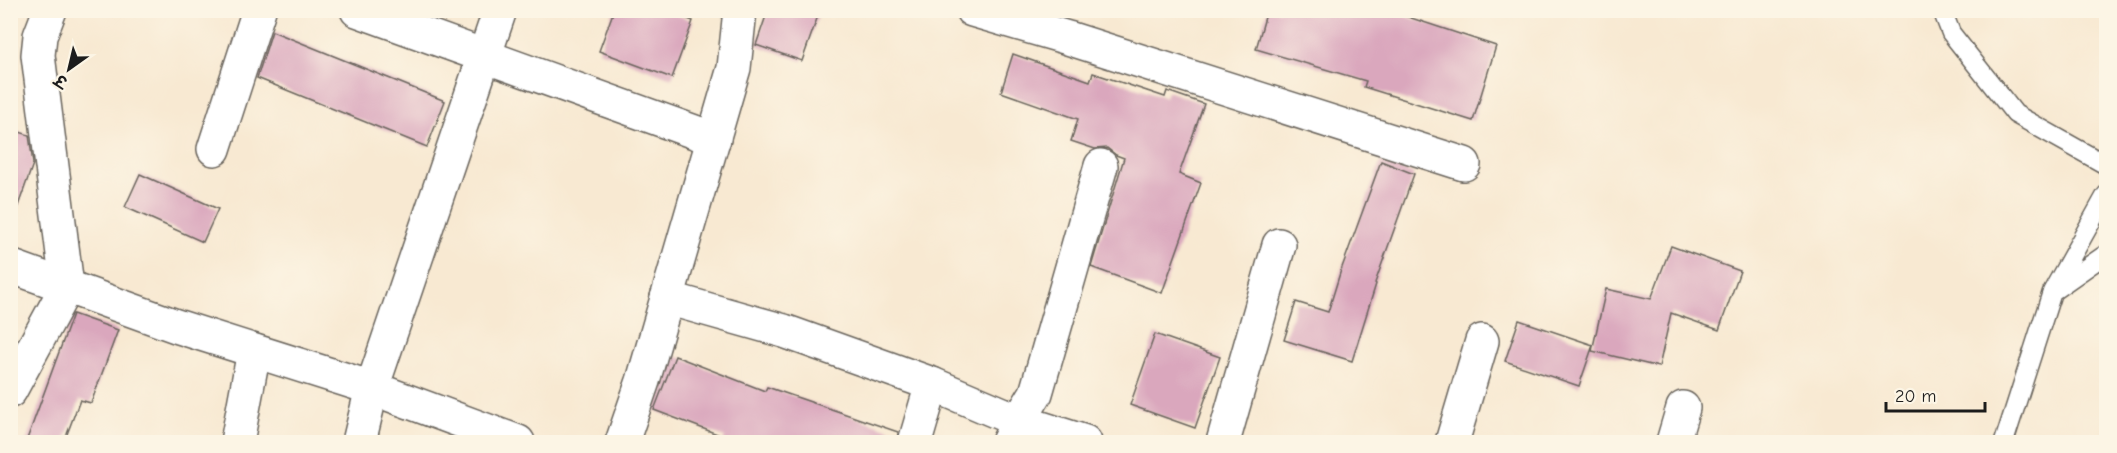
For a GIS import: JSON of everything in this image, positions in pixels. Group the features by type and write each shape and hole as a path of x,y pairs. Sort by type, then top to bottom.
{"street":[{"path":"10,391 67,286 38,55 40,36 50,10"},
{"path":"214,149 259,10"},
{"path":"357,10 714,139"},
{"path":"359,442 372,388 500,10"},
{"path":"622,442 734,69 740,10"},
{"path":"972,10 1068,38 1464,164"},
{"path":"1014,432 1036,393 1101,166"},
{"path":"1223,442 1279,245"},
{"path":"10,266 176,326 372,388 518,442"},
{"path":"667,298 784,331 932,384 1014,432 1085,442"},
{"path":"1452,442 1482,341"},
{"path":"237,442 254,351"},
{"path":"915,442 932,384"},
{"path":"1672,442 1683,408"}],"lane":[{"path":"1942,10 1951,33 2015,114 2106,165"},
{"path":"2004,442 2052,292 2106,195"},
{"path":"2052,292 2106,254"}],"building":[{"path":"614,10 665,10 693,21 672,78 599,51"},
{"path":"768,10 820,10 802,61 756,45"},
{"path":"1267,10 1387,10 1496,46 1473,121 1364,87 1366,81 1256,49"},
{"path":"272,31 445,101 427,147 257,78"},
{"path":"1013,54 1090,81 1093,73 1165,97 1167,91 1204,104 1179,174 1201,183 1162,293 1091,267 1124,158 1107,148 1095,149 1071,141 1078,119 1001,92"},
{"path":"10,129 29,135 33,164 14,217 10,216"},
{"path":"1381,161 1414,174 1375,283 1352,361 1284,340 1296,302 1328,312"},
{"path":"140,174 218,209 203,242 125,207"},
{"path":"1671,246 1740,271 1719,330 1671,313 1659,367 1592,351 1606,289 1651,299"},
{"path":"73,314 118,330 91,403 80,400 64,442 26,442"},
{"path":"1519,320 1593,345 1579,386 1505,361"},
{"path":"1155,334 1220,357 1195,428 1130,405"},
{"path":"675,356 765,391 767,387 898,432 897,442 723,442 725,437 654,410"}]}
